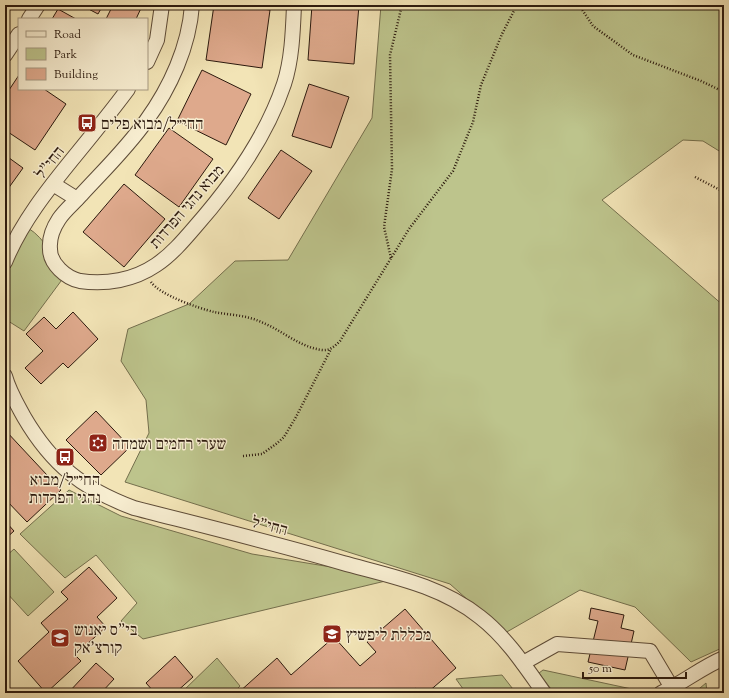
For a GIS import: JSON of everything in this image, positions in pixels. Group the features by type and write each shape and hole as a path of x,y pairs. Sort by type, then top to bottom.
{"street":[{"path":"30,18 38,5"},
{"path":"148,60 157,40 162,5"},
{"name":"מבוא נהגי הפרדות","path":"192,5 185,41 176,68 160,97 141,127 59,218 50,237 49,251 54,262 60,270 75,280 93,283 129,278 145,272 156,265 171,254 237,175 259,142 272,116 285,82 292,40 294,5"},
{"path":"5,55 18,36"},
{"name":"החי\"ל","path":"5,262 16,237 53,184 127,90"},
{"path":"53,184 77,199"},
{"name":"החי\"ל","path":"5,376 8,385 34,435 52,458 77,479 112,500 134,508 291,548 419,584 441,592 481,617 507,643 544,693"},
{"path":"523,663 557,644 650,651 667,691 700,670 724,658"}],"path":[{"path":"391,258 384,227 392,169 390,55 402,5"},
{"path":"244,456 262,454 284,437 332,349 340,341 410,229 452,171 473,122 481,85 502,34 517,5"},
{"path":"579,5 593,26 633,55 701,81 724,92"},
{"path":"696,177 724,192"},
{"path":"145,272 154,286 174,298 213,312 261,321 303,345 323,350 332,349"}],"green space":[{"path":"381,5 724,5 724,154 703,141 683,140 602,200 724,306 724,647 691,662 635,607 580,590 505,633 450,584 125,482 149,433 146,400 121,361 128,329 189,304 235,261 288,260 372,118"},
{"path":"28,228 45,244 64,277 24,331 5,319 5,276 21,239"},
{"path":"69,490 121,516 252,554 398,578 143,639 121,621 137,603 96,555 65,578 20,534"},
{"path":"14,549 54,592 28,616 5,591 5,557"},
{"path":"217,658 240,686 233,693 181,693"},
{"path":"543,670 641,691 638,693 554,693 539,673"},
{"path":"502,675 516,693 466,693 456,679"},
{"path":"706,683 707,693 694,693"}],"building":[{"path":"5,5 13,5 5,17"},
{"path":"81,5 103,5 98,14"},
{"path":"113,5 142,6 136,18 106,18"},
{"path":"214,5 232,5 270,10 262,68 206,60"},
{"path":"312,5 359,5 354,64 308,60"},
{"path":"58,9 74,18 53,18"},
{"path":"202,70 251,94 226,145 177,121"},
{"path":"18,76 18,90 45,90 66,104 35,150 5,130 5,96"},
{"path":"309,84 349,97 331,148 292,136"},
{"path":"169,128 213,159 179,207 135,175"},
{"path":"281,150 312,171 279,219 248,198"},
{"path":"5,155 23,168 5,193"},
{"path":"124,184 165,219 124,267 83,232"},
{"path":"73,312 98,339 68,368 63,363 41,384 25,368 43,351 26,334 44,317 56,329"},
{"name":"שערי רחמים ושמחה","path":"96,411 130,447 101,475 66,440"},
{"path":"5,430 61,490 27,522 5,499"},
{"path":"5,521 14,531 5,539"},
{"path":"89,567 117,598 97,617 106,627 75,655 81,661 46,693 18,661 49,632 41,623 68,599 61,592"},
{"path":"591,608 624,615 621,628 634,631 625,670 588,662 598,621 589,619"},
{"path":"405,609 456,668 427,693 421,693 416,688 410,693 238,693 277,658 291,675 334,637 360,666 376,652 367,642"},
{"path":"175,656 193,677 175,693 155,693 146,683"},
{"path":"96,663 114,679 101,693 68,693"}],"place":[{"name":"החי״ל/מבוא פלים","path":"87,123"},
{"name":"שערי רחמים ושמחה","path":"98,443"},
{"name":"החי״ל/מבוא נהגי הפרדות","path":"65,457"},
{"name":"מכללת ליפשיץ","path":"332,634"},
{"name":"בי\"ס יאנוש קורצ'אק","path":"60,638"}]}
